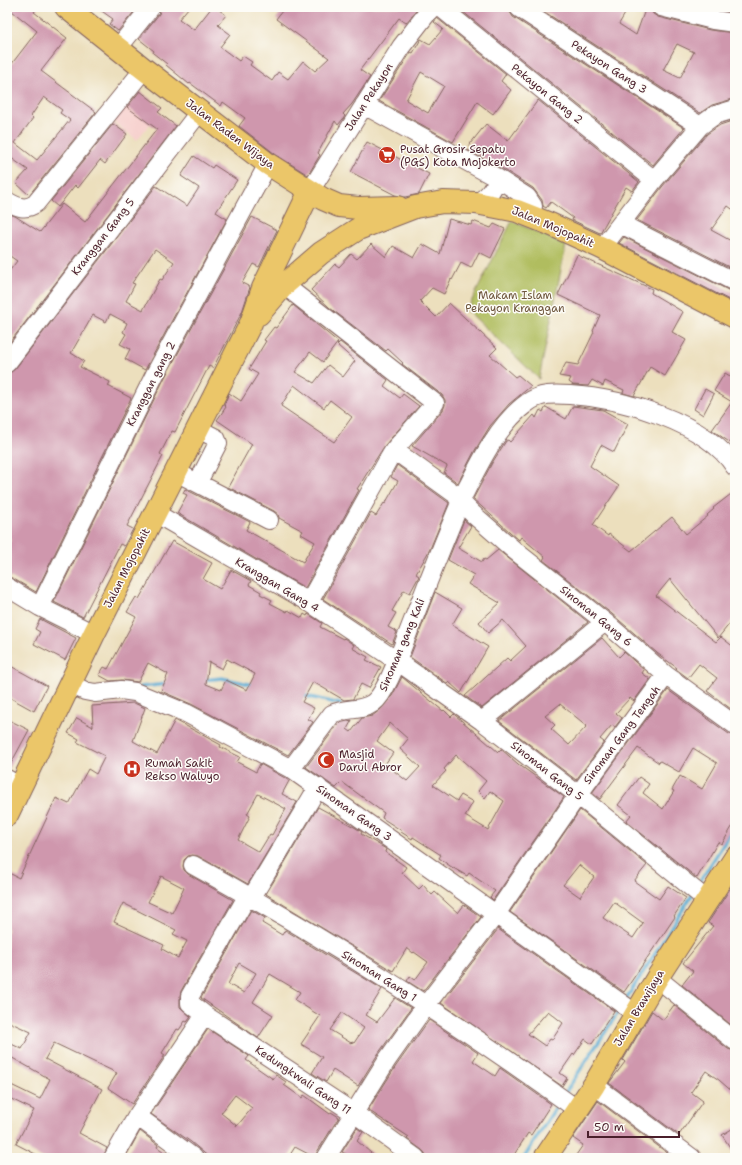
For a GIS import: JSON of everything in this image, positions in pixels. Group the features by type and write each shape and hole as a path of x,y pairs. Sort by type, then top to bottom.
{"main road":[{"name":"Jalan Raden Wijaya","path":"66,7 268,164 323,199 339,206 358,208 415,207"},
{"name":"Jalan Mojopahit","path":"7,815 14,783 71,684 94,634 251,323 263,288 310,190"},
{"name":"Jalan Mojopahit","path":"251,323 284,285 321,254 358,229 415,207 443,202 476,203 517,211 532,216 602,248 735,317"},
{"name":"Jalan Brawijaya","path":"545,1158 567,1102 594,1085 631,1010 656,978 699,893 735,858"}],"street":[{"path":"118,48 151,7"},
{"name":"Jalan Pekayon","path":"310,190 401,47 432,7"},
{"name":"Pekayon Gang 2","path":"440,7 654,180"},
{"path":"661,7 713,20 735,23"},
{"name":"Pekayon Gang 3","path":"518,8 700,126"},
{"path":"7,200 19,207 26,208 36,202 144,69"},
{"path":"364,106 497,178 527,197 533,206 532,216"},
{"path":"602,248 654,180 700,126 715,115 735,109"},
{"name":"Kranggan Gang 5","path":"10,352 200,112"},
{"name":"Kranggan gang 2","path":"40,607 156,374 268,164"},
{"path":"476,203 491,193 497,178"},
{"path":"621,224 735,282"},
{"path":"284,285 435,403 394,450 309,602"},
{"name":"Sinoman gang Kali","path":"291,769 332,714 341,710 366,707 382,693 397,661 458,498 502,427 527,402 548,394 606,399 642,408 678,423 703,436 723,450 735,467"},
{"path":"198,429 216,438 218,443 198,482"},
{"name":"Sinoman Gang 6","path":"394,450 458,498 514,550 605,622 666,675 735,725"},
{"path":"176,472 198,482 269,520"},
{"name":"Kranggan Gang 4","path":"155,513 309,602 397,661"},
{"path":"7,587 40,607 94,634"},
{"path":"482,721 605,622"},
{"name":"Sinoman Gang 5","path":"397,661 482,721 578,795 699,893"},
{"name":"Sinoman Gang Tengah","path":"326,1158 387,1060 426,1005 496,914 578,795 666,675"},
{"name":"Sinoman Gang 3","path":"71,684 85,691 95,693 121,690 135,692 186,713 291,769 631,1010"},
{"path":"250,896 318,788"},
{"name":"Sinoman Gang 1","path":"193,865 250,896 426,1005 567,1102"},
{"name":"Kedungkwali Gang 11","path":"250,896 190,996 190,1003 205,1015 354,1113 416,1158"},
{"path":"656,978 735,1040"},
{"path":"113,1158 137,1116 205,1015"},
{"path":"594,1085 692,1158"},
{"path":"137,1116 194,1158"}],"shaded area":[{"path":"123,104 150,124 137,140 111,120"}],"green space":[{"name":"Makam Islam Pekayon Kranggan","path":"512,221 566,245 539,379 467,310"}],"building":[{"path":"7,7 38,7 34,12 67,38 41,71 96,112 29,195 16,183 28,170 7,155 7,70 37,31","holes":["44,97 62,110 60,113 70,120 37,160 15,143 33,118 31,116"]},
{"path":"96,7 138,7 118,31 109,24 113,19"},
{"path":"161,7 189,7 179,19 194,30 212,7 215,7 226,15 218,25 230,34 220,47 239,61 243,56 252,62 250,65 272,81 278,72 288,79 303,61 315,71 329,58 276,19 285,7 419,7 406,23 399,18 360,70 370,77 352,104 343,114 345,116 343,119 338,125 335,121 318,153 320,155 308,175 275,154 239,126 245,118 223,102 221,106 190,83 189,84 166,65 167,64 153,53 154,51 139,39 159,14"},
{"path":"457,7 509,7 513,17 684,128 653,165"},
{"path":"537,7 629,7 619,24 636,35 646,7 651,7 653,14 658,17 710,30 735,33 735,97 733,99 712,105 700,113","holes":["677,44 694,52 680,78 663,70"]},
{"path":"704,7 735,7 735,12 715,10"},
{"path":"437,18 506,74 501,81 511,90 493,114 477,102 453,142 379,101 411,52 413,53 421,39 430,44 443,29 434,22","holes":["421,72 444,86 428,113 406,100"]},
{"path":"140,91 162,108 158,112 176,126 7,346 7,274 17,261 7,254 7,213 15,216 40,232 62,204 85,222 157,129 127,107"},
{"path":"538,100 639,182 632,191 626,187 600,233 572,220 573,218 551,202 546,208 543,206 542,200 533,188 503,169 466,149 486,124 508,141"},
{"path":"735,120 735,211 728,206 711,230 735,243 735,270 637,220 662,187 707,134 720,125"},
{"path":"113,124 127,134 105,164 100,160 78,188 75,185 58,207 51,201"},
{"path":"367,142 429,174 419,194 405,197 395,195 351,172"},
{"path":"194,156 212,168 214,165 237,180 216,212 227,219 145,370 125,359 130,349 120,344 126,334 123,332 127,323 110,314 106,322 93,315 71,353 84,361 80,367 110,382 108,386 131,398 36,592 12,578 7,577 7,546 11,539 7,537 7,373 15,369 156,186 187,206 199,188 181,176","holes":["155,249 174,262 162,280 160,279 143,310 126,301 135,284 132,283"]},
{"path":"252,217 277,230 259,267 253,264 242,283 250,287 242,312 213,368 209,366 175,432 172,431 160,454 163,456 127,526 133,529 124,546 120,544 83,617 54,602 164,379"},
{"path":"449,219 471,225 473,221 491,228 494,224 505,229 491,258 479,252 471,268 461,263 444,294 432,288 420,301 436,317 449,303 497,348 490,355 515,377 518,375 531,386 509,404 490,426 474,452 458,483 444,473 447,466 412,446 443,410 445,400 442,395 402,364 403,363 388,349 386,351 330,308 311,290 335,264 339,267 351,254 357,259 371,244 386,257 393,246 414,258 422,244 440,254"},
{"path":"624,237 730,291 735,292 735,303 619,243"},
{"path":"577,255 652,289 651,293 683,312 672,332 686,340 665,376 650,367 634,396 623,393 624,390 605,381 603,386 592,380 588,386 573,385 569,382 571,378 559,376 566,363 578,365 594,332 593,331 600,315 558,295"},
{"path":"293,305 338,342 323,362 310,352 295,372 314,383 328,365 343,377 355,361 337,345 340,342 388,380 384,386 400,398 403,394 419,406 385,445 357,489 359,490 305,588 177,513 187,495 183,493 185,489 250,522 246,530 303,562 315,542 301,534 303,531 279,518 278,514 274,511 228,487 252,444 217,420 226,407 224,405 229,393 241,401 258,374 249,369 266,341 264,340 274,327 276,328","holes":["294,385 324,408 330,400 352,417 334,442 281,406"]},
{"path":"725,373 735,379 735,446 712,430 732,402 714,391"},
{"path":"705,389 714,394 703,415 694,409"},
{"path":"573,406 603,410 628,424 614,452 601,445 590,466 619,486 593,525 608,536 609,534 631,551 672,517 686,534 708,516 707,515 714,509 713,508 735,491 735,617 718,638 670,579 656,596 716,642 721,637 735,648 735,712 707,691 717,678 699,664 688,678 612,614 543,560 545,557 521,537 519,540 473,499 492,463 506,441 508,440 510,442 534,415 536,418 540,410 543,412 546,407 566,419"},
{"path":"397,465 449,503 430,549 416,574 419,576 417,580 410,593 404,590 392,611 396,613 388,627 397,632 392,644 323,599 371,513 376,516 384,503 385,504 398,481 391,477"},
{"path":"464,520 471,526 458,548 482,562 498,550 588,622 482,708 465,696 507,658 510,661 526,646 503,620 488,633 479,622 500,603 468,584 474,575 448,560"},
{"path":"172,541 212,563 203,579 220,589 231,570 251,581 249,585 261,592 260,594 272,600 270,603 287,612 288,610 302,618 304,614 307,616 308,614 322,623 320,627 343,639 344,638 354,645 352,648 368,657 366,660 381,667 369,688 361,684 353,699 344,700 313,682 302,702 314,708 308,719 313,722 288,755 191,704 161,691 168,674 148,663 138,682 122,680 110,681 99,675 104,667 108,669 136,617 127,612 136,597 139,599","holes":["227,659 255,674 247,690 226,680 221,690 206,684 209,662 222,669"]},
{"path":"435,592 462,608 452,625 488,647 461,693 449,682 448,684 410,657"},
{"path":"40,619 76,638 65,660 34,644 40,632 35,629"},
{"path":"602,638 619,657 624,652 644,670 642,673 650,679 634,701 630,698 616,713 622,718 615,727 612,725 600,739 604,742 576,780 499,721","holes":["560,704 587,726 569,745 551,729 555,725 545,716"]},
{"path":"7,664 47,686 34,711 7,696"},
{"path":"402,677 451,717 454,714 498,752 501,749 518,764 564,797 493,900 490,897 495,891 469,873 467,876 450,866 439,858 441,855 413,837 412,839 401,832 402,831 382,818 384,813 342,782 336,788 306,767 339,723 352,720 347,729 351,732 362,718 372,716 380,710 392,696","holes":["390,723 408,739 400,749 420,767 407,781 385,764 393,753 377,741","456,755 486,781 478,791 485,798 490,791 504,801 488,830 465,816 473,802 461,795 457,801 433,785 446,771 444,769"]},
{"path":"668,690 729,734 735,735 735,822 722,844 718,842 697,878 626,821 631,815 618,805 639,777 649,784 643,793 663,809 674,791 672,790 680,776 702,789 717,763 693,748 679,772 660,761 659,763 638,748 600,799 592,793"},
{"path":"134,703 145,708 133,741 157,754 175,720 221,745 220,747 240,757 237,762 256,772 260,764 285,778 289,781 282,794 297,802 248,884 198,856 188,856 184,860 184,870 188,874 233,900 181,991 180,1007 191,1017 187,1022 185,1021 179,1030 177,1029 162,1053 165,1055 132,1104 108,1088 117,1073 54,1043 45,1059 102,1089 79,1133 107,1148 103,1158 43,1158 16,1144 34,1110 7,1097 7,1083 40,1099 50,1079 7,1055 7,1042 22,1049 31,1032 7,1021 7,872 19,878 56,798 69,804 88,769 96,774 105,756 77,742 79,739 68,733 77,718 93,727 92,706","holes":["258,794 286,809 272,835 270,834 259,852 238,840 250,816 247,814","161,876 184,888 172,913 148,902","123,903 176,930 173,934 187,941 178,958 162,949 164,945 114,922"]},
{"path":"7,719 29,730 8,769 7,769"},
{"path":"318,807 356,828 362,832 361,834 386,849 385,852 406,867 402,873 419,889 423,885 432,895 435,892 458,913 464,905 481,917 423,991 407,981 410,976 415,980 428,962 414,952 413,953 407,948 393,971 266,894"},
{"path":"580,810 647,865 634,881 659,899 668,886 686,898 674,916 675,917 624,992 510,912","holes":["579,865 594,877 580,897 563,885","614,902 643,923 633,938 603,918"]},
{"path":"735,881 735,1028 682,985 693,971 683,963 713,926 708,923"},
{"path":"251,910 265,918 262,923 282,935 285,930 382,989 366,1015 377,1022 395,998 411,1008 378,1054 358,1086 333,1070 326,1082 312,1073 322,1057 301,1044 320,1016 295,1000 300,992 270,974 253,1002 273,1015 258,1038 201,998","holes":["239,963 256,973 244,993 228,984","342,1013 364,1028 354,1043 351,1043 330,1030"]},
{"path":"498,929 614,1011 592,1044 585,1039 574,1055 573,1054 560,1073 567,1078 562,1086 441,1003","holes":["548,1011 563,1023 552,1040 550,1039 545,1046 528,1034"]},
{"path":"674,1005 728,1049 735,1051 735,1094 706,1071 691,1092 703,1101 679,1135 609,1083 625,1062 623,1060 652,1011 663,1020"},
{"path":"429,1020 478,1053 473,1061 495,1076 500,1068 551,1104 531,1135 528,1133 512,1158 426,1158 425,1153 422,1150 407,1139 409,1137 368,1110 396,1066"},
{"path":"208,1029 249,1056 246,1060 273,1079 276,1075 286,1082 284,1085 302,1098 304,1095 330,1114 331,1112 339,1117 317,1152 316,1158 295,1147 288,1158 210,1158 191,1142 151,1114","holes":["235,1095 252,1108 237,1126 221,1113"]},
{"path":"598,1101 674,1158 574,1158 583,1145 573,1138"},
{"path":"735,1127 735,1155 722,1135"},
{"path":"357,1128 363,1132 357,1141 377,1158 353,1158 342,1152"},
{"path":"140,1131 158,1145 157,1147 173,1158 125,1158"}],"waterway":[{"path":"203,680 222,678 254,685"},
{"path":"141,687 167,684"},
{"path":"301,695 340,704"},
{"path":"697,886 735,826"},
{"path":"626,999 692,895"},
{"path":"565,1093 621,1008"},
{"path":"524,1158 559,1102"}],"place":[{"name":"Pusat Grosir Sepatu (PGS) Kota Mojokerto","path":"387,155"},
{"name":"Masjid Darul Abror","path":"326,760"},
{"name":"Rumah Sakit Rekso Waluyo","path":"132,769"}]}
